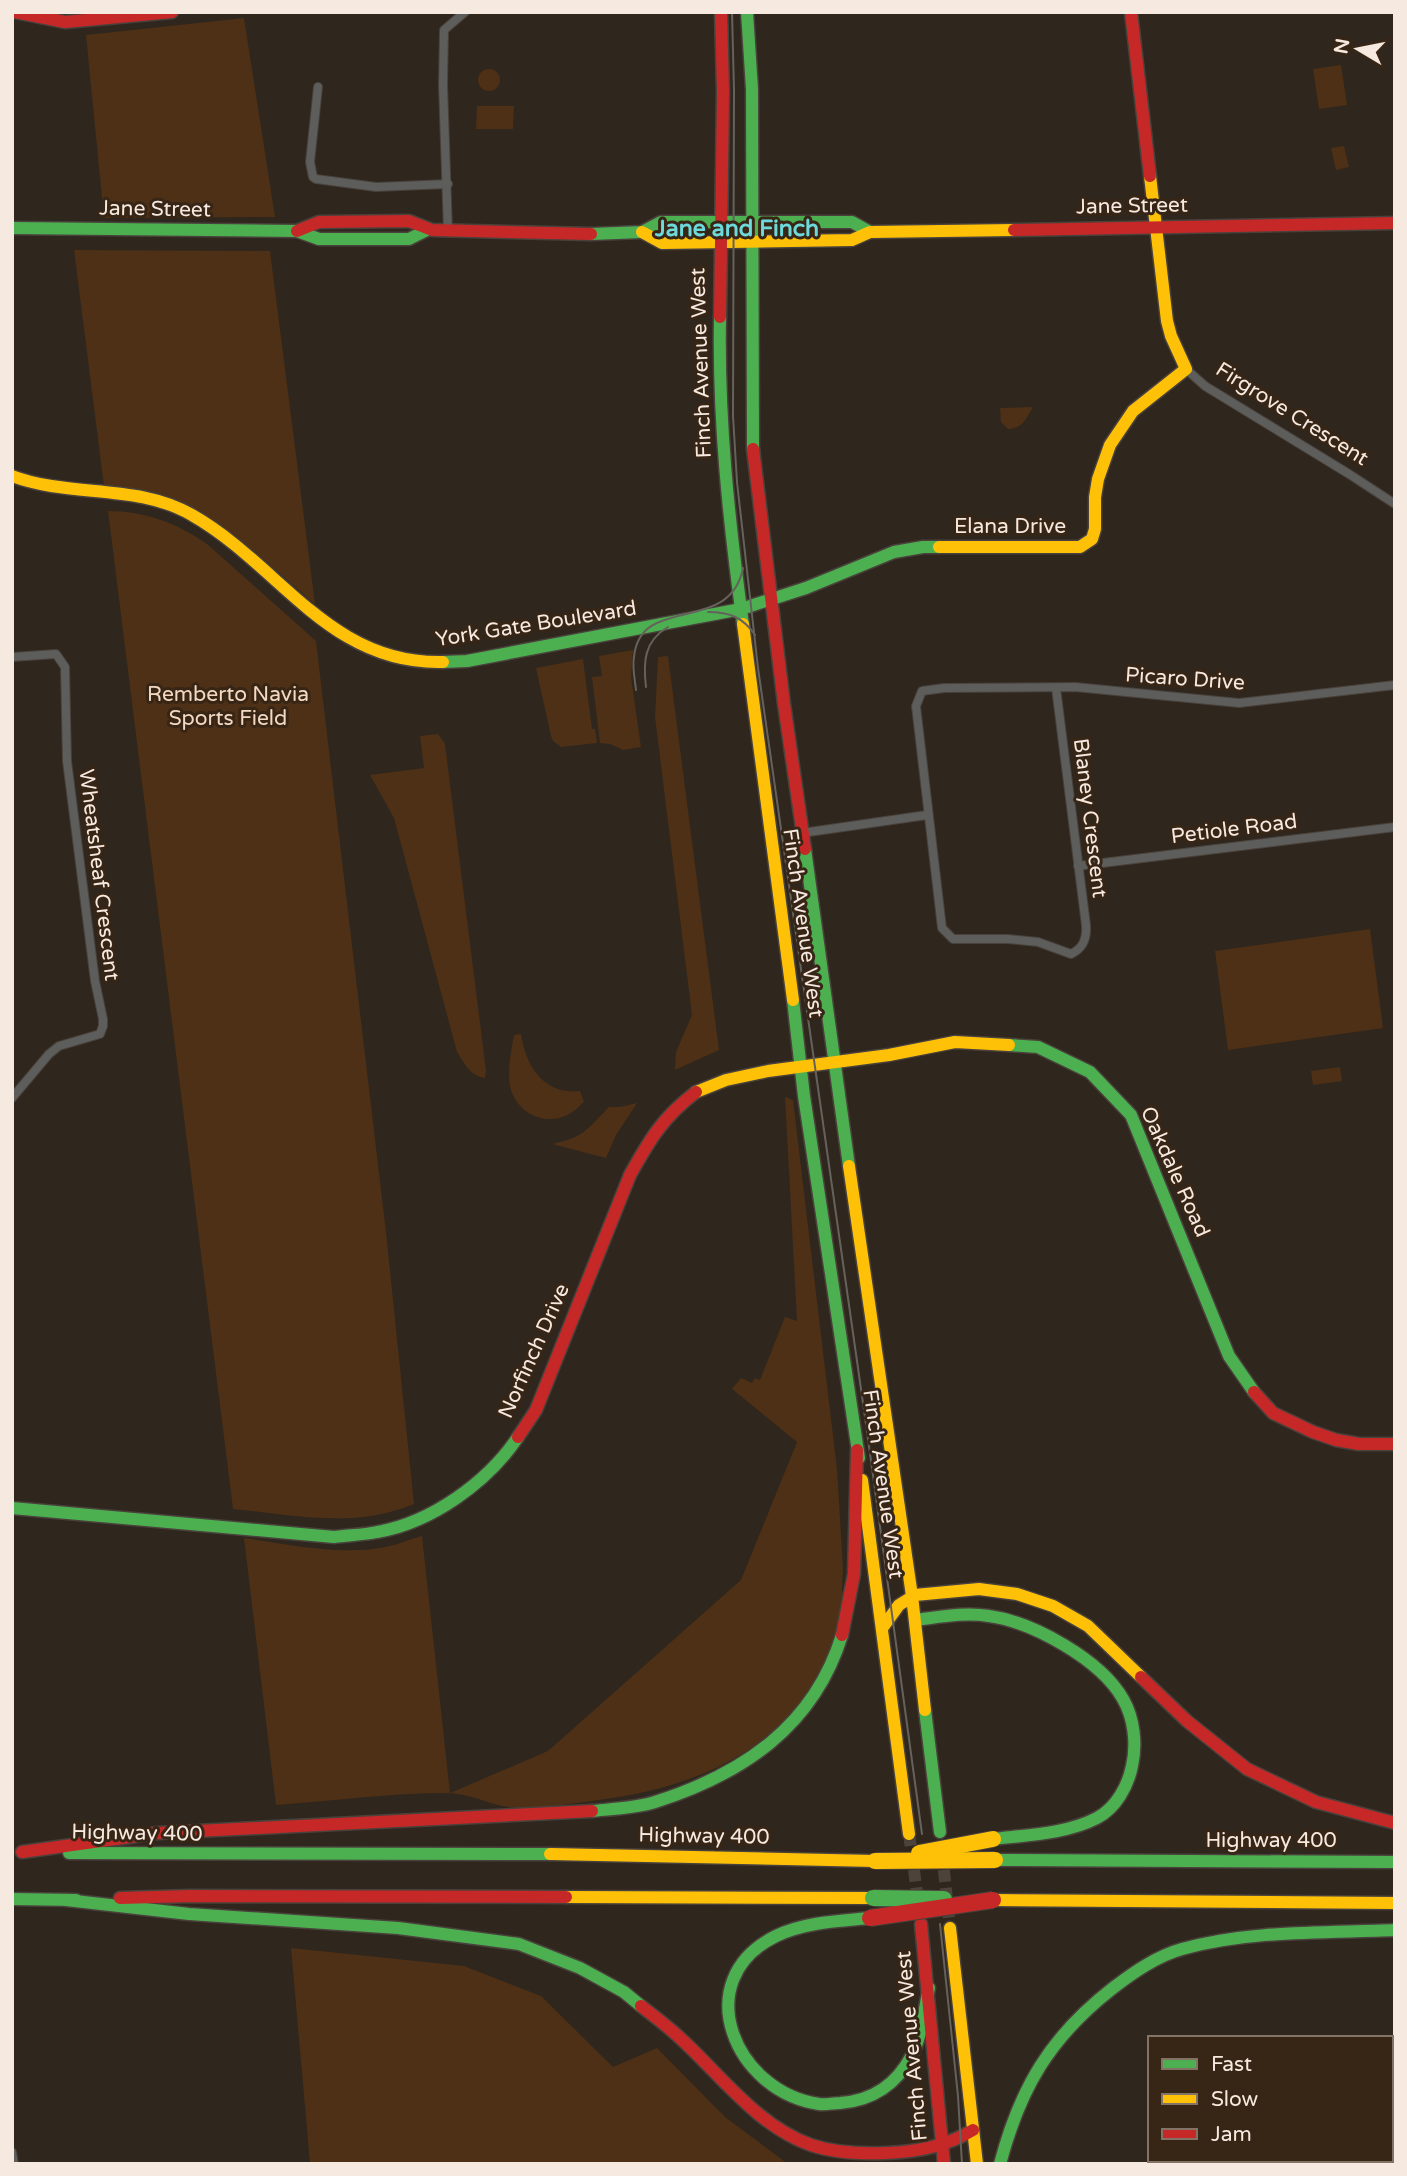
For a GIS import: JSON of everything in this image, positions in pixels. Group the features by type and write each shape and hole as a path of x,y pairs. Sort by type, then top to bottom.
{"main road":[{"path":"15,12 65,23 172,12"},
{"name":"Finch Avenue West","path":"720,12 723,92 719,311 722,431 728,513 801,1066 883,1627 909,1835"},
{"name":"Finch Avenue West","path":"747,12 752,76 753,445 802,833 912,1596 940,1832"},
{"name":"Firgrove Crescent","path":"1130,12 1167,321 1186,369"},
{"name":"Jane Street","path":"297,231 319,222 409,221 428,230 591,234 642,232 661,222 752,221 852,222 870,232"},
{"path":"357,222 358,239"},
{"name":"Jane Street","path":"642,232 662,243 720,243 852,240 870,232 1395,223"},
{"name":"Jane Street","path":"12,228 297,231 319,239 409,239 428,230"},
{"name":"Elana Drive","path":"771,600 894,552 923,547 1080,547 1086,544 1092,539 1095,530 1098,479 1110,445 1133,411 1186,369"},
{"name":"York Gate Boulevard","path":"12,476 38,487 124,494 172,505 196,516 220,533 332,630 373,651 409,661 467,661 741,609 771,600"},
{"name":"Oakdale Road","path":"801,1066 889,1055 955,1042 1038,1047 1090,1072 1131,1115 1229,1356 1247,1384 1273,1413 1313,1433 1359,1444 1395,1444"},
{"name":"Norfinch Drive","path":"12,1508 334,1537 380,1532 434,1513 481,1481 511,1448 536,1410 625,1188 650,1138 674,1110 702,1088 746,1075 801,1066"},
{"path":"17,1852 158,1833 587,1812 653,1803 728,1773 750,1760 783,1732 808,1704 834,1662 848,1620 852,1595 857,1450"},
{"path":"883,1627 898,1606 912,1596 966,1588 996,1589 1028,1597 1070,1614 1088,1626 1187,1721 1247,1769 1316,1801 1395,1823"},
{"path":"875,1861 993,1839 1053,1832 1099,1817 1126,1790 1136,1758 1133,1726 1119,1692 1097,1671 1059,1643 999,1618 967,1614 915,1620"},
{"name":"Highway 400","path":"17,1852 160,1855 536,1854 875,1861 1395,1862"},
{"path":"12,1899 191,1896 1395,1903"},
{"path":"66,1900 189,1914 398,1928 519,1944 580,1968 624,1992 679,2037 767,2120 811,2145 836,2151 890,2154 911,2152 960,2138 973,2130"},
{"path":"929,1989 920,2034 908,2061 893,2081 879,2092 864,2100 844,2105 821,2106 803,2102 769,2083 736,2047 729,2031 727,2013 731,1982 749,1955 773,1937 790,1930 993,1900"},
{"name":"Finch Avenue West","path":"921,1924 944,2164"},
{"path":"950,1928 976,2164"},
{"path":"1000,2164 1011,2122 1040,2063 1088,2010 1130,1974 1180,1950 1273,1935 1395,1930"}],"street":[{"path":"448,231 444,30 465,12"},
{"path":"318,87 310,162 313,177 376,187 448,184"},
{"name":"Firgrove Crescent","path":"1186,369 1206,386 1395,504"},
{"name":"Wheatsheaf Crescent","path":"12,657 56,654 65,667 67,761 103,1026 100,1034 59,1046 12,1098"},
{"name":"Picaro Drive","path":"1056,688 1075,687 1239,703 1395,685"},
{"name":"Blaney Crescent","path":"944,688 1056,688 1086,935 1079,951 1072,954 1038,942 953,939 947,936 942,928 927,815 916,706 922,691 944,688"},
{"path":"802,833 927,815"},
{"name":"Petiole Road","path":"1078,866 1395,827"},
{"path":"12,2152 13,2164"}],"green space":[{"path":"244,18 275,217 104,218 86,35"},
{"path":"1341,65 1347,105 1319,109 1313,69"},
{"path":"489,69 497,72 500,80 497,88 489,91 481,88 478,80 481,72"},
{"path":"477,106 514,106 513,129 476,129"},
{"path":"1344,146 1349,167 1336,170 1331,148"},
{"path":"74,250 270,251 315,604 240,539 192,507 149,492 104,486"},
{"path":"1033,407 1024,422 1017,427 1008,429 1001,422 1000,408"},
{"name":"Remberto Navia Sports Field","path":"108,511 148,516 172,524 196,537 316,641 386,1232 414,1504 392,1512 324,1518 233,1509"},
{"path":"633,650 631,677 641,747 623,750 600,743 592,677 602,676 599,656"},
{"path":"668,656 719,1050 675,1070 676,1052 692,1015 655,717 658,657"},
{"path":"583,659 592,729 595,729 597,743 561,747 551,736 536,668"},
{"path":"438,734 445,744 485,1078 472,1072 457,1052 394,818 370,775 424,768 420,736"},
{"path":"1370,929 1383,1028 1228,1050 1215,951"},
{"path":"521,1034 527,1057 539,1076 556,1088 580,1091 584,1102 571,1113 552,1119 534,1116 513,1096 509,1080 510,1061 514,1035"},
{"path":"1340,1067 1342,1081 1313,1085 1311,1071"},
{"path":"785,1097 793,1100 837,1469 844,1597 827,1658 798,1705 775,1729 723,1764 694,1777 632,1795 519,1808 446,1793 276,1805 244,1538 312,1548 363,1550 385,1547 422,1536 450,1793 548,1751 741,1580 797,1442 732,1389 741,1378 752,1383 755,1378 760,1380 785,1317 797,1321"},
{"path":"637,1103 616,1135 606,1158 552,1144 578,1135 590,1127 609,1107"},
{"path":"291,1948 464,1966 541,1996 613,2067 657,2048 725,2117 788,2164 310,2163"}],"tunnel":[{"path":"909,1834 919,1907"},
{"path":"942,1852 950,1928"}],"tram line":[{"path":"732,12 733,416 737,482 758,668 922,1834"},
{"path":"636,690 633,661 640,638 652,626 721,602 735,589 743,568"},
{"path":"708,612 735,617 746,624 755,635"},
{"path":"646,687 647,653 654,639 668,627"},
{"path":"940,1924 958,2096 962,2164"}],"traffic: fast":[{"path":"747,12 752,89 753,449"},
{"path":"591,234 642,232 661,222 852,222 870,232"},
{"path":"12,228 297,231 319,239 409,239 427,230"},
{"path":"720,317 726,471 743,624"},
{"path":"443,662 467,661 741,609 806,588 894,552 939,547"},
{"path":"805,849 849,1166"},
{"path":"793,1000 804,1096 859,1458"},
{"path":"1009,1045 1038,1047 1090,1072 1131,1115 1229,1356 1254,1392"},
{"path":"12,1508 334,1537 366,1534 418,1520 456,1498 491,1470 518,1437"},
{"path":"915,1620 952,1615 980,1615 1025,1626 1064,1645 1099,1670 1113,1684 1130,1714 1134,1740 1132,1766 1124,1789 1104,1814 1085,1823 1046,1833 993,1839"},
{"path":"592,1811 655,1802 687,1791 745,1761 771,1742 794,1720 813,1696 830,1667 842,1635"},
{"path":"925,1710 940,1832"},
{"path":"69,1853 550,1854"},
{"path":"995,1860 1395,1862"},
{"path":"873,1898 944,1899"},
{"path":"12,1899 76,1900"},
{"path":"66,1900 189,1914 398,1928 519,1944 580,1968 624,1992 641,2006"},
{"path":"870,1918 822,1923 787,1931 749,1955 733,1979 728,2005 733,2032 745,2057 764,2079 789,2095 822,2104 863,2099 891,2082 912,2055 929,1988"},
{"path":"1000,2164 1017,2111 1040,2066 1055,2045 1091,2007 1146,1965 1182,1949 1234,1938 1395,1930"}],"traffic: slow":[{"path":"939,547 1080,547 1092,539 1098,479 1110,445 1133,411 1186,369 1167,321 1150,176"},
{"path":"642,232 662,243 852,240 870,232 1014,230"},
{"path":"12,476 34,483 126,494 171,505 192,515 223,536 337,630 368,647 403,659 443,662"},
{"path":"743,624 793,1000"},
{"path":"696,1092 726,1080 768,1071 889,1055 955,1042 1009,1045"},
{"path":"849,1166 912,1596 925,1710"},
{"path":"862,1480 909,1834"},
{"path":"883,1627 899,1605 915,1595 979,1589 1017,1594 1053,1606 1088,1626 1141,1677"},
{"path":"919,1853 993,1839"},
{"path":"550,1854 875,1861"},
{"path":"875,1861 995,1860"},
{"path":"566,1897 873,1898"},
{"path":"993,1900 1395,1903"},
{"path":"950,1928 977,2164"}],"traffic: jam":[{"path":"15,12 65,22 172,12"},
{"path":"720,317 723,92 721,12"},
{"path":"1131,12 1150,176"},
{"path":"297,231 319,222 409,221 432,230 591,234"},
{"path":"1014,230 1395,223"},
{"path":"753,449 784,704 805,849"},
{"path":"518,1437 536,1410 630,1175 658,1129 696,1092"},
{"path":"1254,1392 1273,1413 1313,1432 1359,1444 1395,1444"},
{"path":"842,1635 854,1574 857,1450"},
{"path":"1141,1677 1187,1721 1247,1769 1316,1802 1395,1823"},
{"path":"22,1852 158,1833 592,1811"},
{"path":"120,1898 566,1897"},
{"path":"870,1918 993,1900"},
{"path":"921,1924 944,2164"},
{"path":"641,2006 679,2037 756,2112 773,2125 811,2145 829,2150 867,2153 920,2150 942,2144 973,2130"}],"district":[{"name":"Jane and Finch","path":"737,229"}]}
